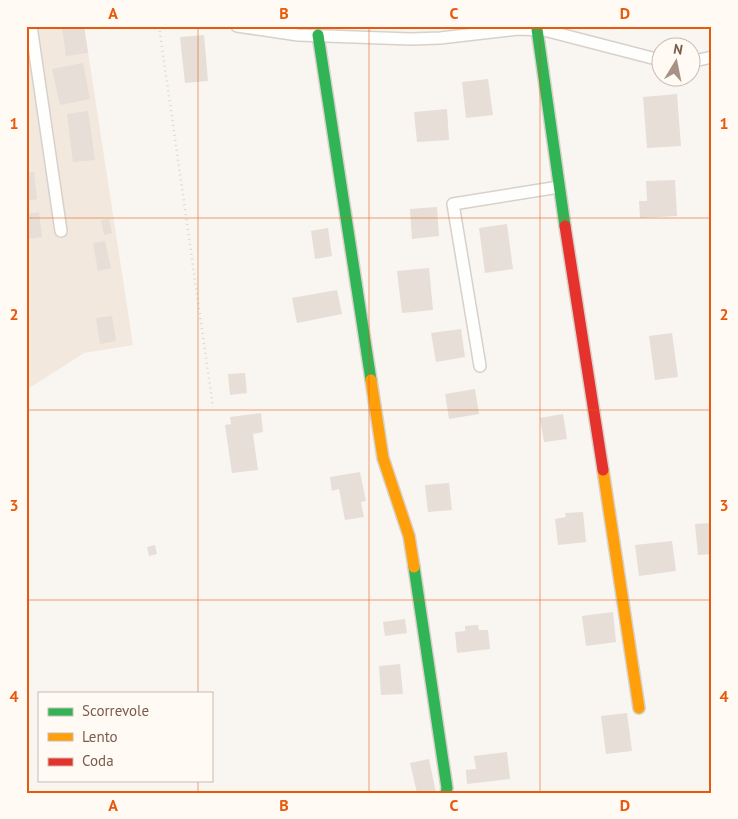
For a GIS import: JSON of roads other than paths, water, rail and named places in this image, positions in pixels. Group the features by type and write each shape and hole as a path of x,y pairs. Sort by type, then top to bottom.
{"street":[{"path":"31,26 60,231"},
{"path":"237,26 276,33 427,39 518,29 537,30 564,34 650,57"},
{"path":"537,30 558,187 639,708"},
{"path":"318,34 383,458 408,536 447,788 446,793"},
{"path":"480,366 453,204 558,187"}]}
